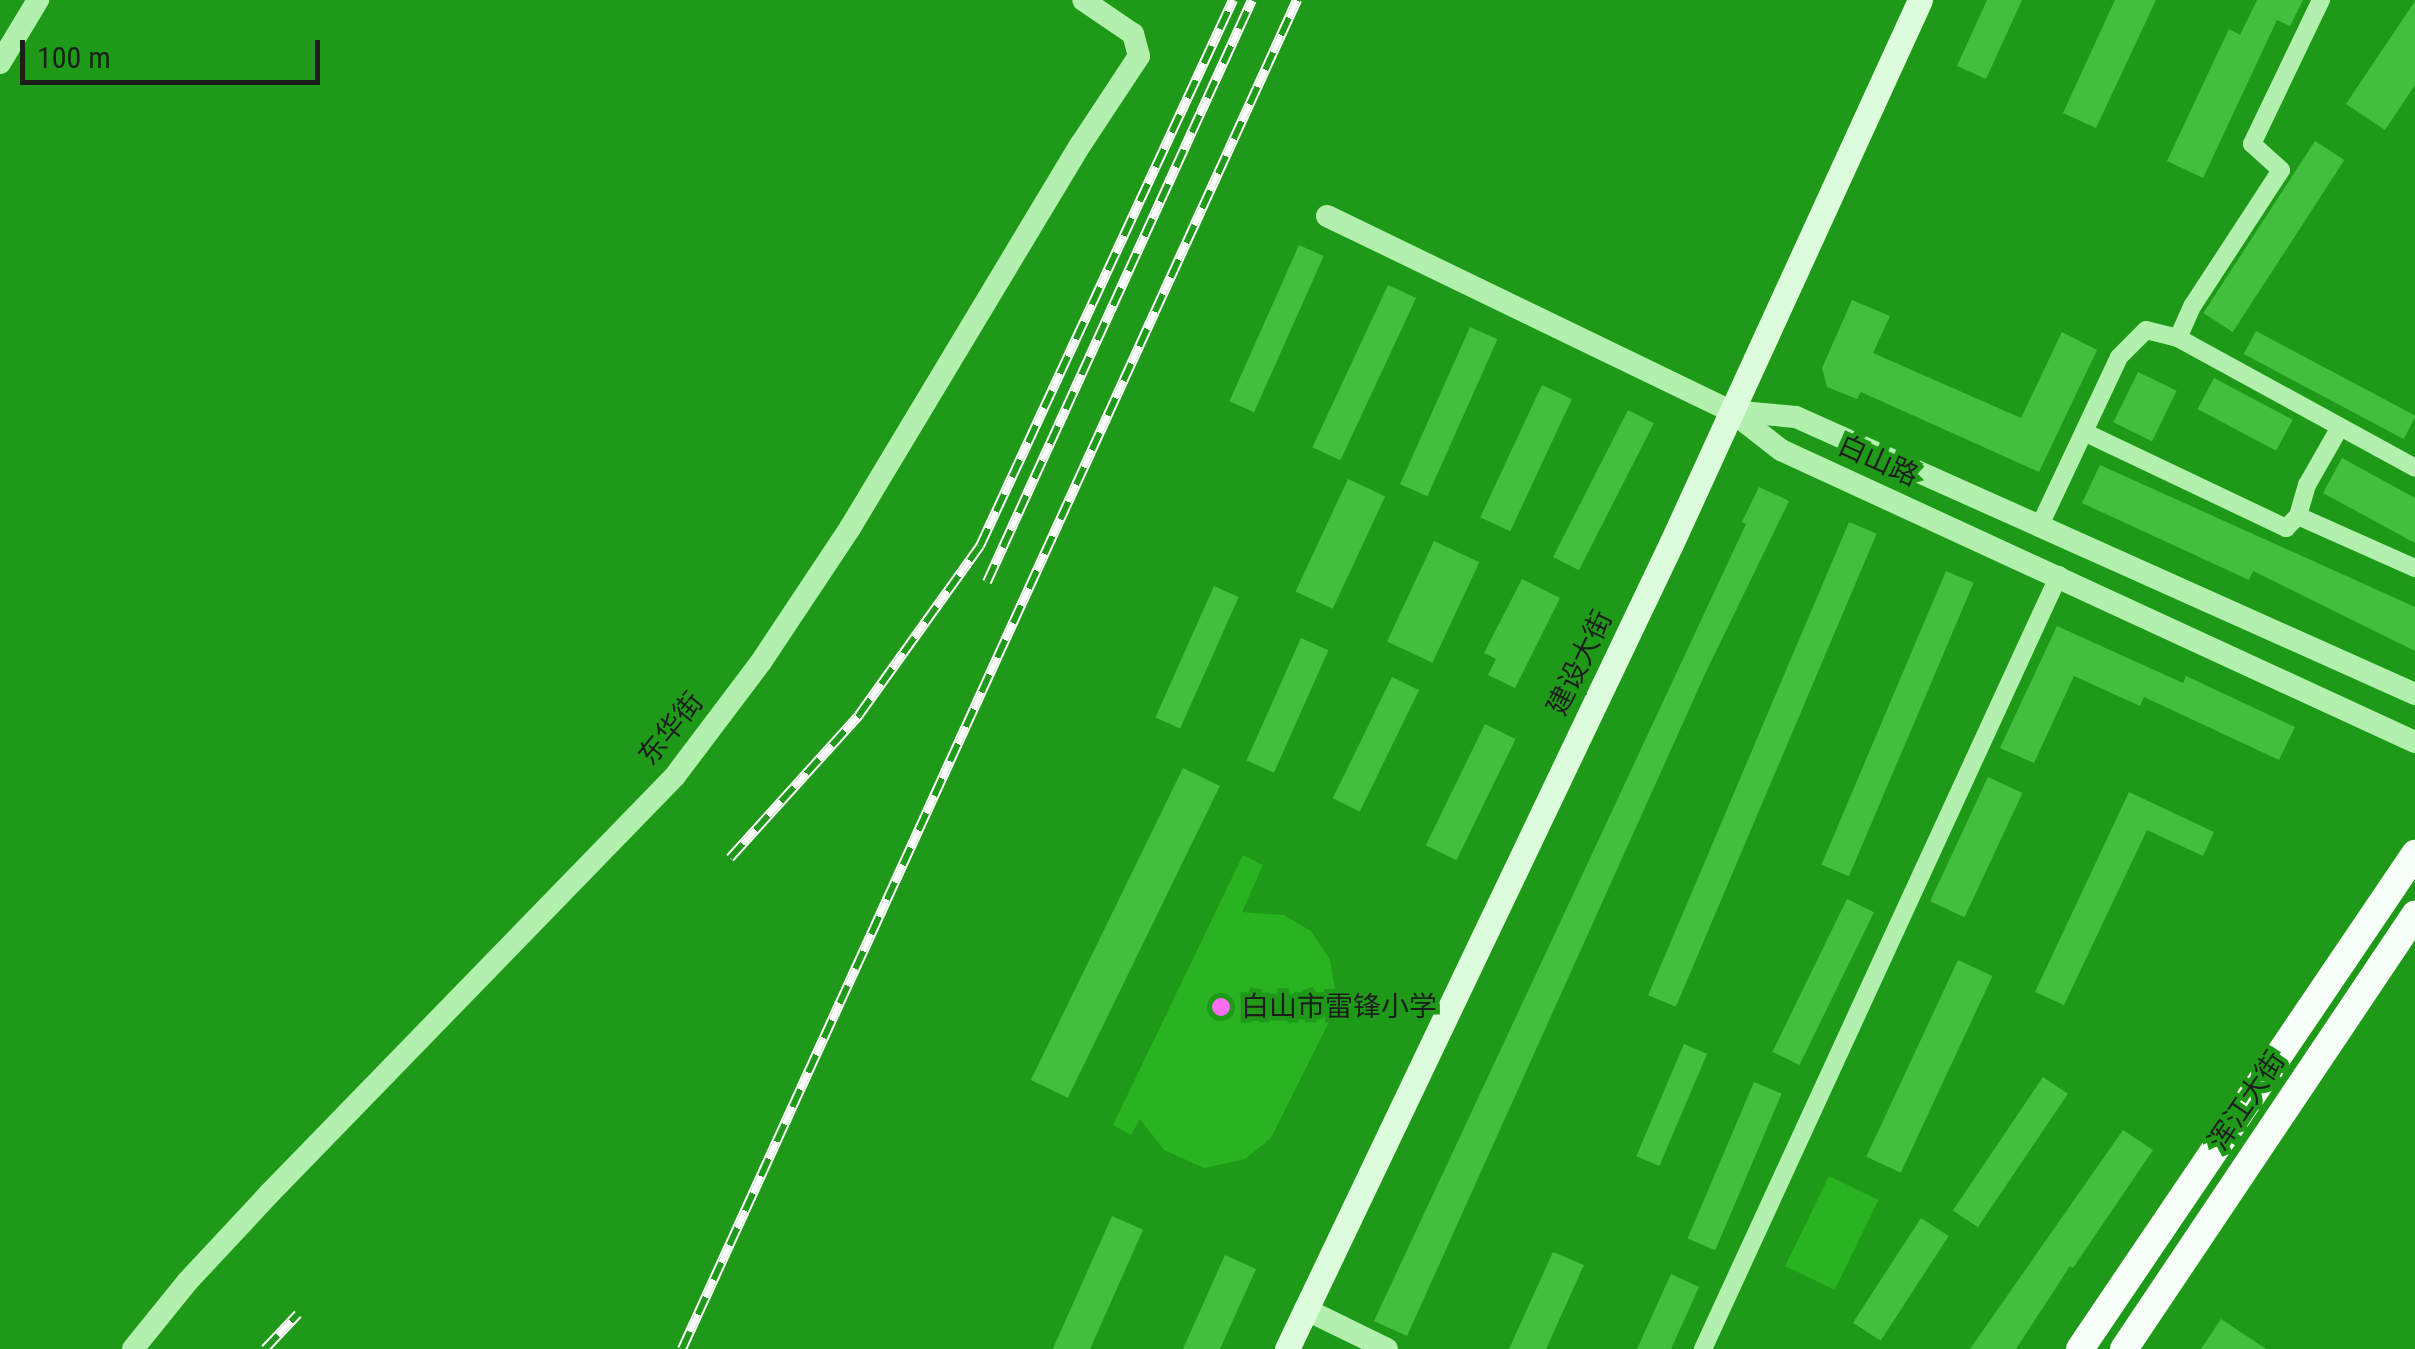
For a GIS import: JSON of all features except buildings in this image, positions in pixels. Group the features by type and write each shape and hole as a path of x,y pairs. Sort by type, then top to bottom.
{"main road":[{"name":"建设大街","path":"1287,1349 1731,411 1920,0"},
{"name":"浑江大街","path":"2080,1349 2415,854"},
{"name":"浑江大街","path":"2124,1349 2415,915"}],"street":[{"path":"0,64 38,0"},
{"name":"东华街","path":"133,1349 187,1282 270,1194 675,776 760,662 832,555 1090,129 1139,56 1133,34 1083,0"},
{"path":"2178,338 2193,305 2281,170 2252,144 2321,0"},
{"name":"白山路","path":"1327,216 1731,411 1780,450 2415,742"},
{"path":"2041,523 2130,343 2146,330 2178,338 2415,468"},
{"path":"1731,411 1796,417 2041,523 2415,694"},
{"path":"2084,432 2286,528 2298,516 2307,485 2340,427"},
{"path":"2298,516 2415,568"},
{"path":"1703,1349 2058,575"},
{"path":"1305,1309 1388,1349"}],"green space":[{"path":"1243,855 1263,865 1242,912 1284,915 1311,931 1330,960 1336,997 1333,1014 1271,1138 1245,1159 1204,1168 1164,1150 1140,1119 1131,1135 1113,1125"},
{"path":"1829,1176 1878,1200 1835,1290 1785,1266"}],"railway":[{"path":"730,858 859,715 980,546 1233,0"},
{"path":"987,582 1252,0"},
{"path":"682,1349 1297,0"},
{"path":"265,1349 298,1314"}],"place":[{"name":"白山市雷锋小学","path":"1221,1007"}]}
